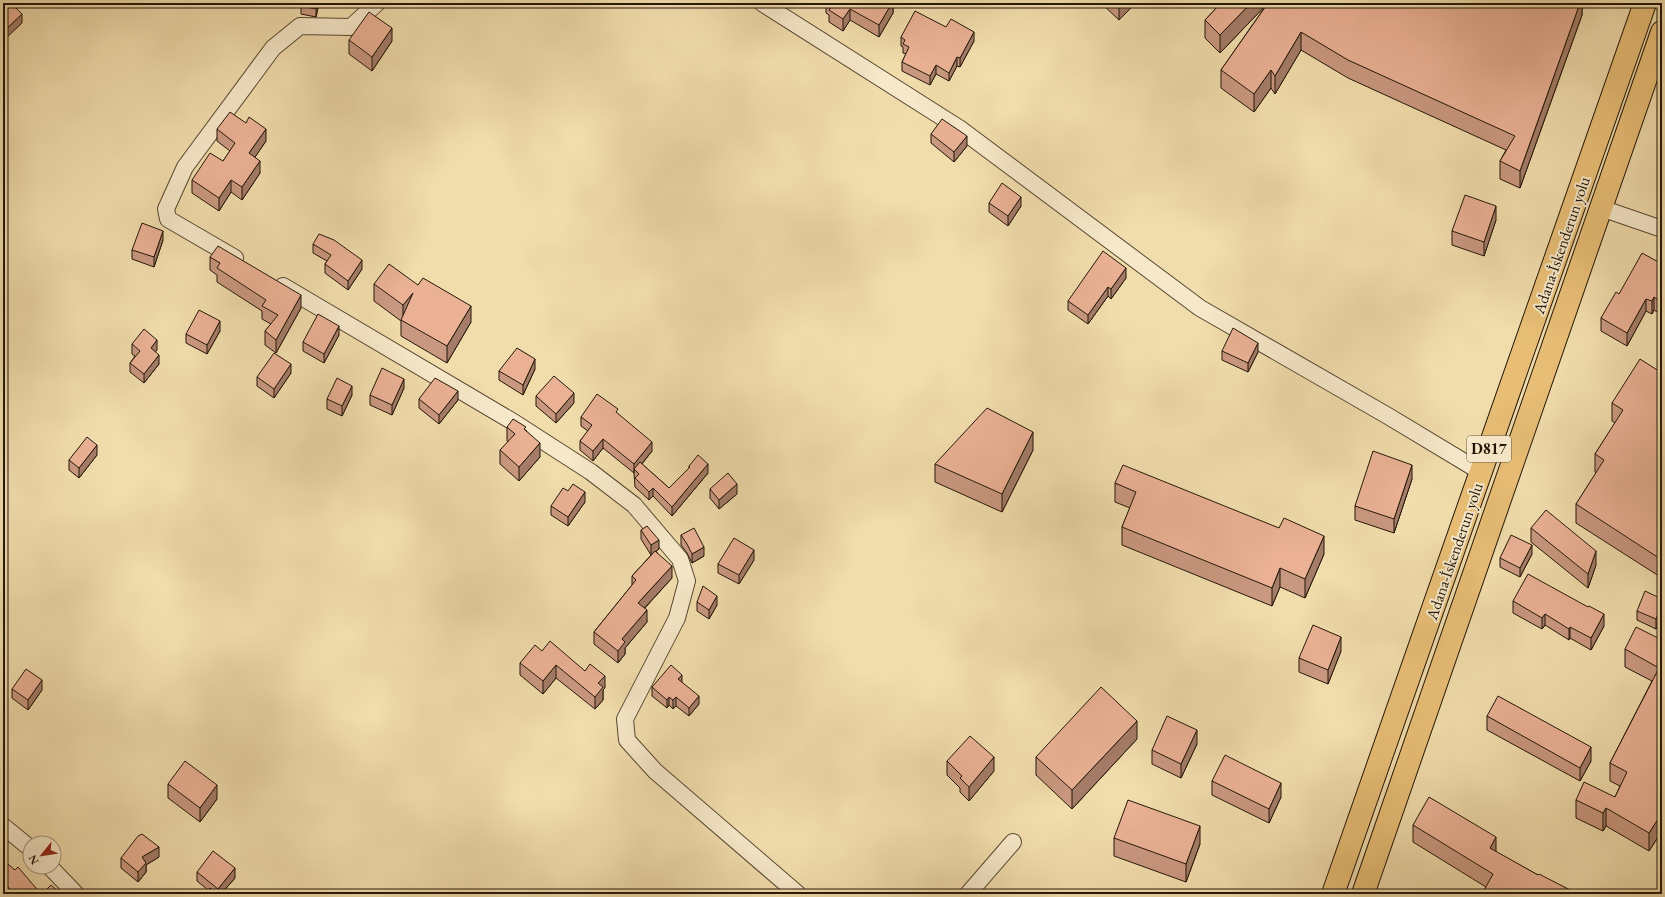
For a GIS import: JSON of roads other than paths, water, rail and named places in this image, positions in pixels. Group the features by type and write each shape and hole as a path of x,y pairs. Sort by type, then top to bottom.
{"highway":[{"name":"Adana-İskenderun yolu","path":"1333,894 1645,3"},
{"name":"D817","path":"1363,894 1662,32"}],"street":[{"path":"246,264 168,220 166,209 185,167 273,48 300,26 351,27 376,3"},
{"path":"762,3 959,128 1200,308 1388,416 1481,472"},
{"path":"1601,208 1662,228"},
{"path":"267,277 515,423 591,472 634,505 680,559 687,581 677,618 625,718 626,740 655,771 798,894"},
{"path":"3,826 22,841"},
{"path":"968,894 1013,842"},
{"path":"58,875 76,894"}]}
